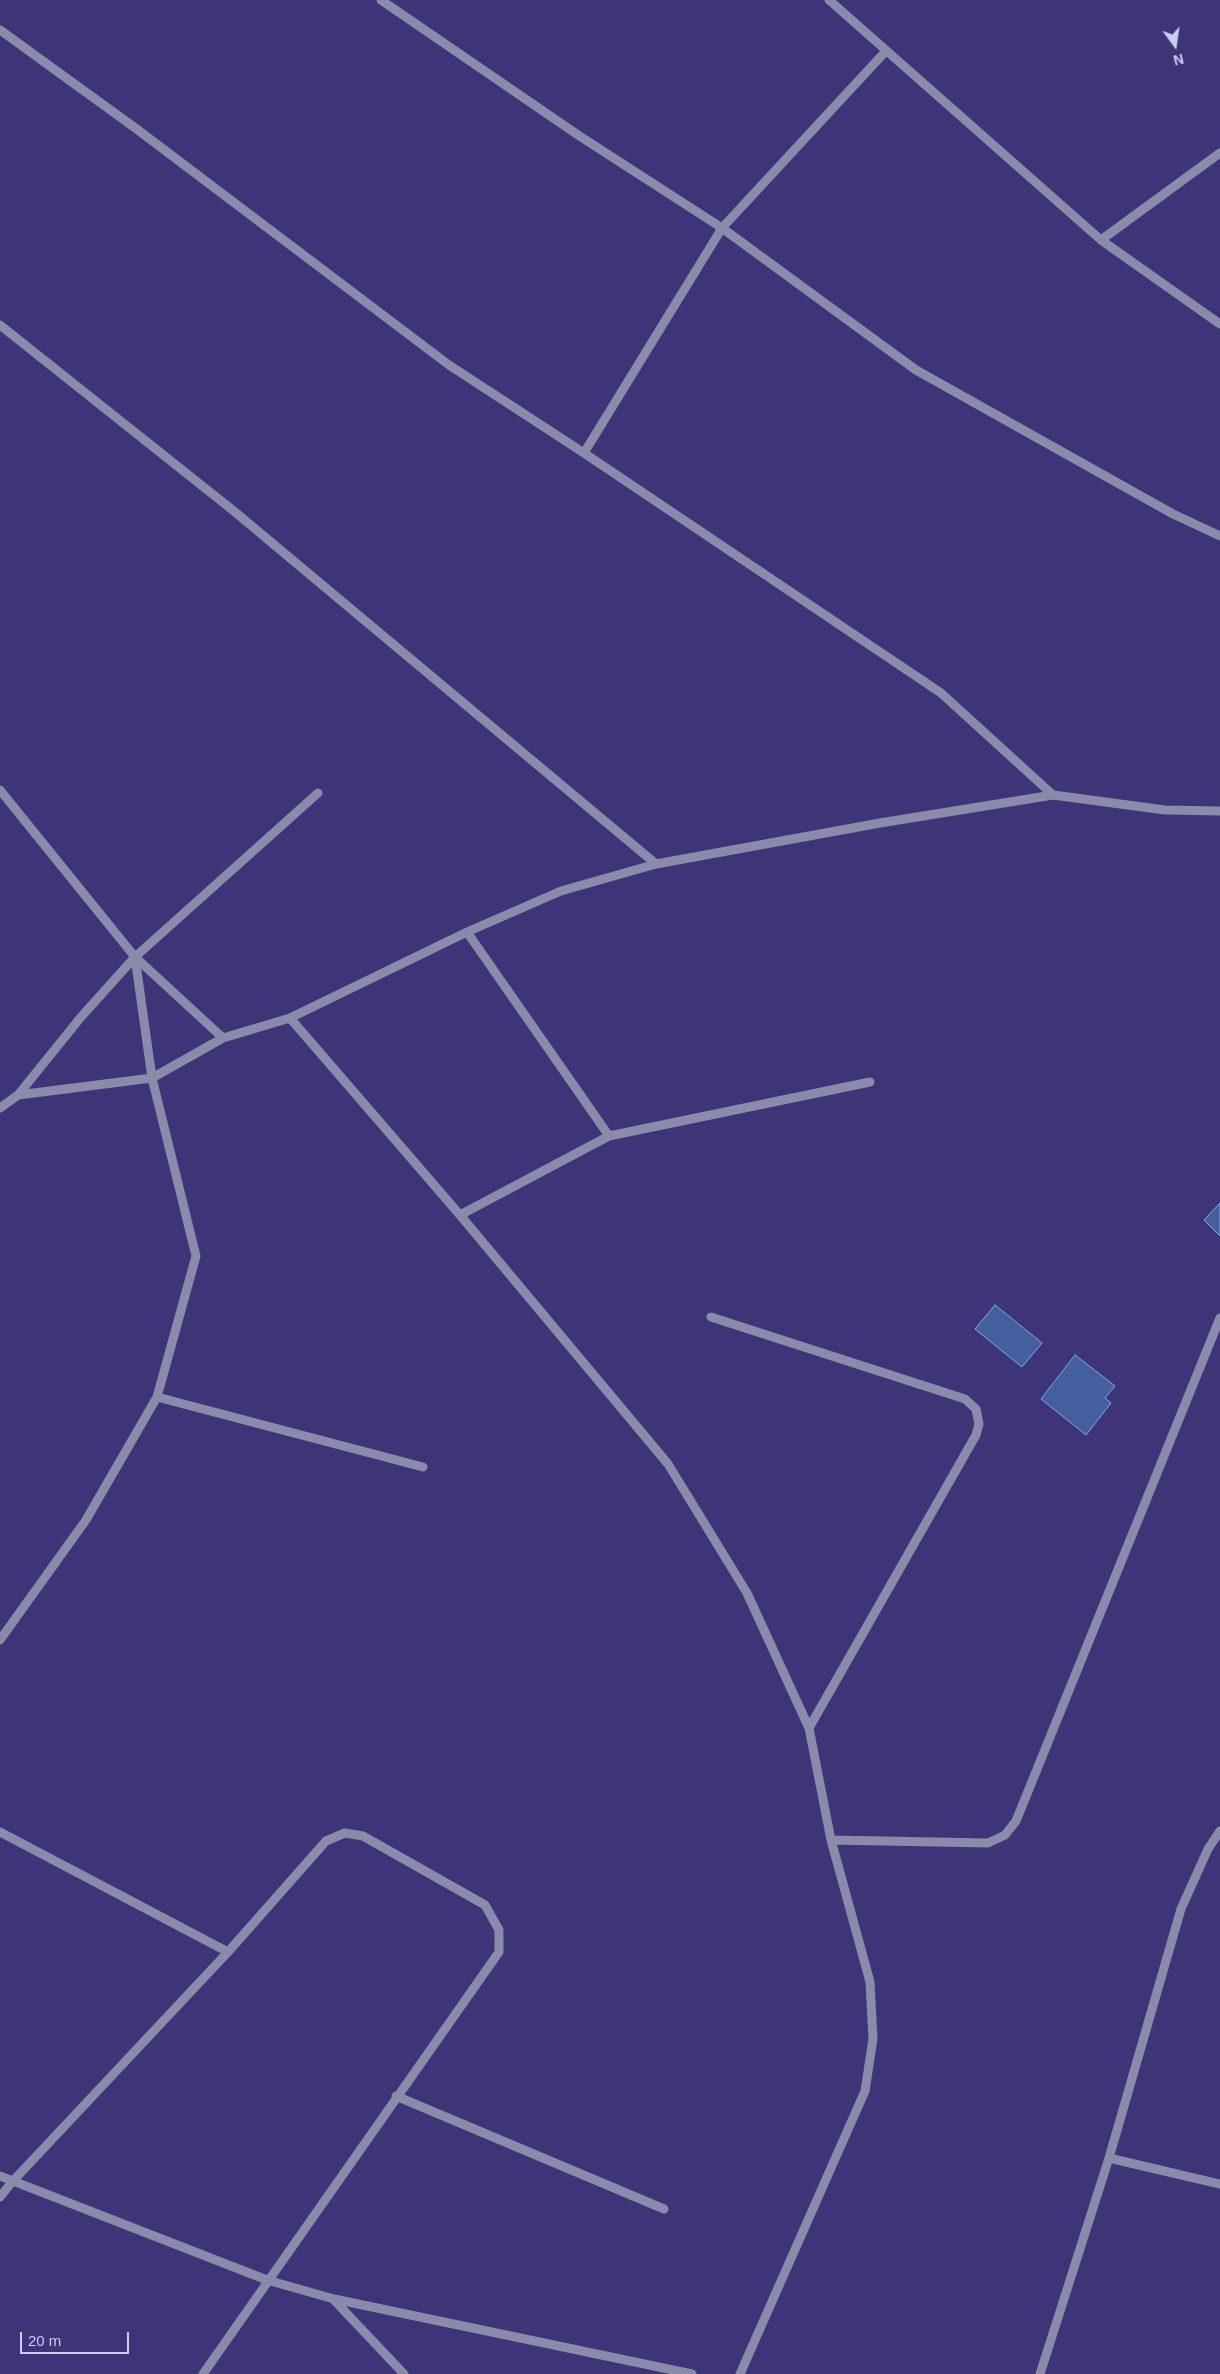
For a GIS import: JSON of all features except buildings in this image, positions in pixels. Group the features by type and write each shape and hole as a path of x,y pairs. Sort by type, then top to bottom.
{"street":[{"path":"381,0 578,135 722,228 916,370 1173,514 1220,536"},
{"path":"829,0 885,52 1101,240 1220,324"},
{"path":"0,30 138,130 449,365 584,453 940,694 1053,795"},
{"path":"584,453 722,228 885,52"},
{"path":"1101,240 1220,153"},
{"path":"0,325 235,512 656,864"},
{"path":"0,790 135,957 223,1038"},
{"path":"0,1108 18,1095 81,1017 135,957 318,793"},
{"path":"18,1095 152,1078 223,1038 290,1018 467,932 561,891 656,864 880,823 1053,795 1165,810 1220,811"},
{"path":"467,932 609,1136"},
{"path":"0,1640 86,1520 157,1398 196,1256 152,1078 135,957"},
{"path":"290,1018 460,1215 668,1464 748,1593 810,1728 831,1840 870,1982 873,2038 865,2091 740,2374"},
{"path":"460,1215 609,1136 870,1082"},
{"path":"711,1317 965,1399 976,1409 979,1424 976,1435 810,1728"},
{"path":"831,1840 988,1843 1005,1835 1016,1821 1220,1318"},
{"path":"157,1398 423,1467"},
{"path":"1040,2374 1109,2158 1181,1909 1208,1849 1220,1831"},
{"path":"0,1832 228,1952"},
{"path":"0,2197 228,1952 326,1841 345,1833 363,1836 485,1905 499,1930 499,1952 396,2096 203,2374"},
{"path":"396,2096 664,2209"},
{"path":"1109,2158 1220,2184"},
{"path":"0,2176 267,2280 334,2300 692,2374"},
{"path":"334,2300 404,2374"}]}
